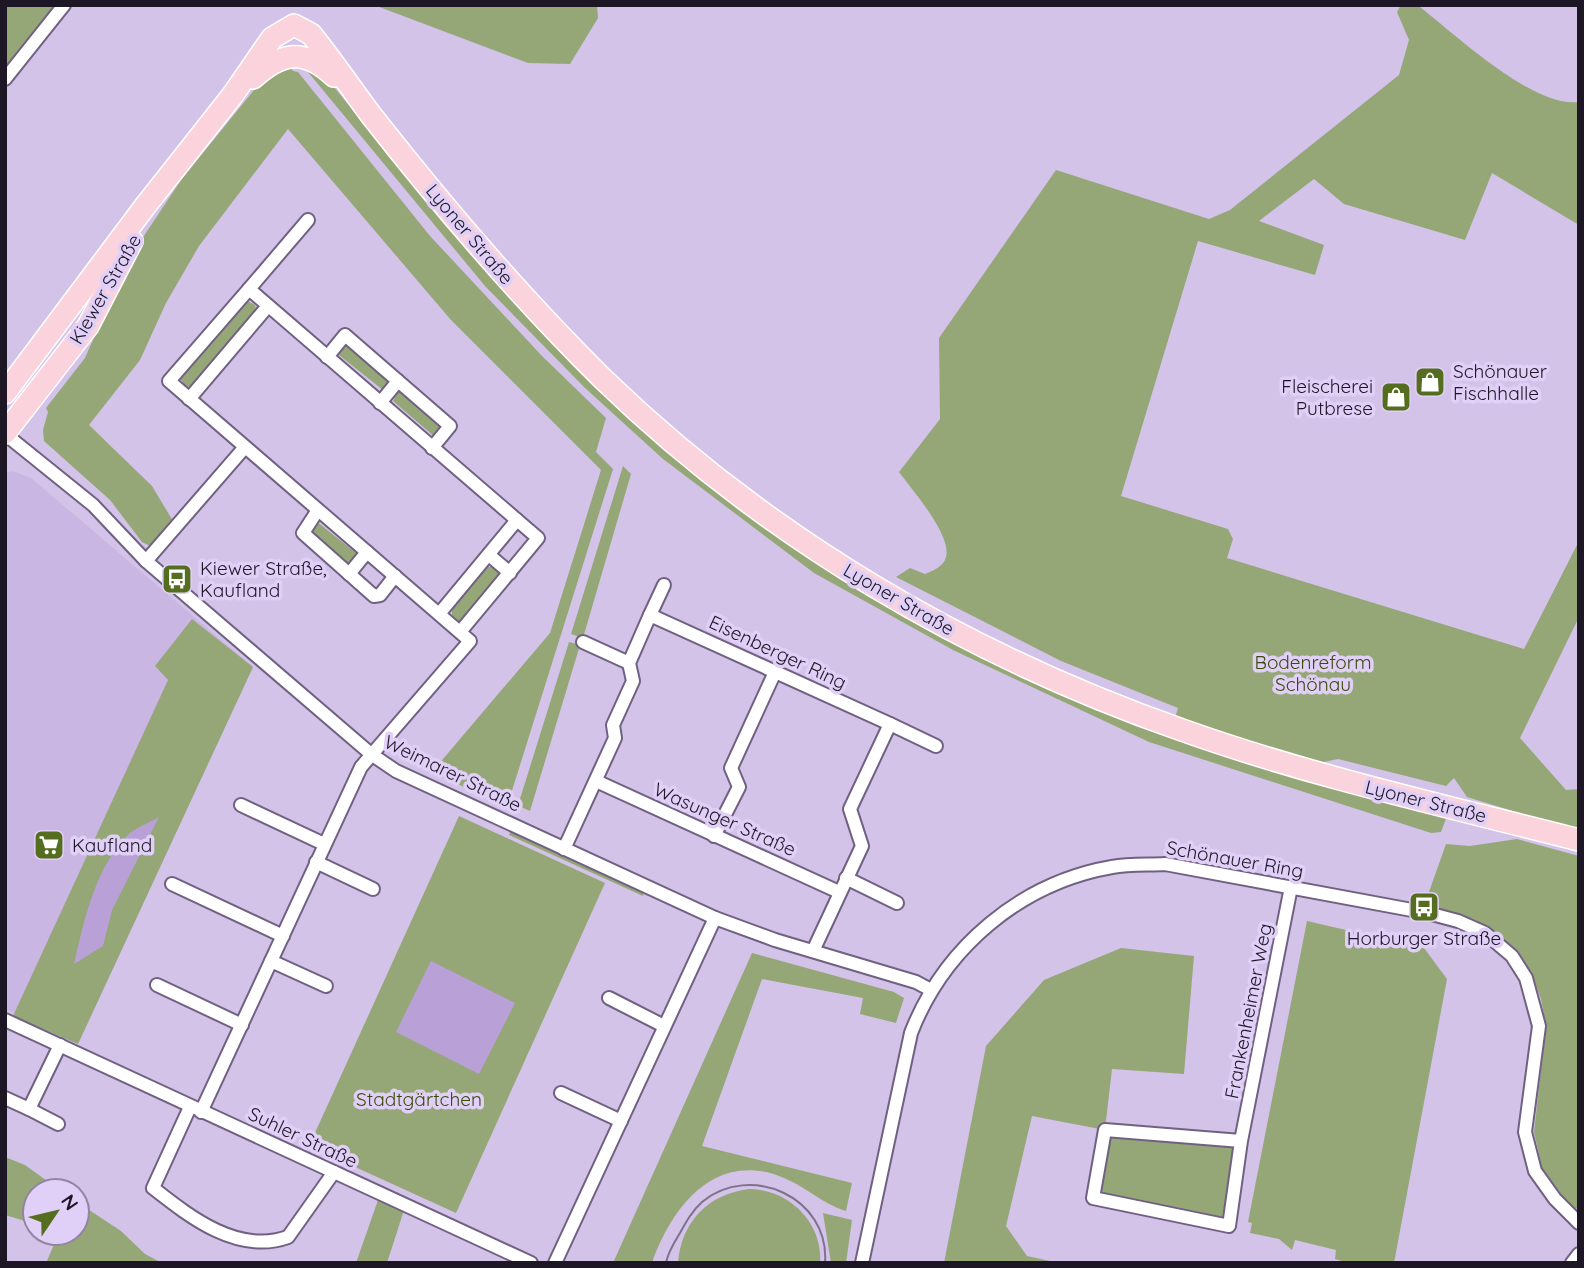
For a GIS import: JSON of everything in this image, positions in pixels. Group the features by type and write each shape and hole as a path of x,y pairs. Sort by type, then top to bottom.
{"main road":[{"name":"Lyoner Straße","path":"232,96 272,38 294,25 311,34 369,112 505,276 552,327 648,420 770,519 893,598 1035,671 1183,731 1339,778 1579,840"},
{"name":"Lyoner Straße","path":"232,96 267,65 287,56 298,56 320,64 369,112"},
{"name":"Kiewer Straße","path":"5,393 146,205 232,96"},
{"name":"Kiewer Straße","path":"5,433 88,326 128,247 173,173"}],"street":[{"path":"5,79 64,5"},
{"path":"308,220 169,381 470,641 360,767 242,1025 153,1188 191,1217 228,1236 276,1241 288,1237 334,1172"},
{"path":"248,289 538,538 460,632"},
{"path":"189,399 268,306"},
{"path":"327,357 345,335 450,426 432,448"},
{"path":"380,403 398,381"},
{"name":"Weimarer Straße","path":"5,433 93,505 146,561 370,754 396,771 715,918 916,982 931,990"},
{"path":"146,561 244,447"},
{"path":"318,510 303,533 374,596 380,595 395,576"},
{"path":"439,614 517,520"},
{"path":"349,574 367,552"},
{"path":"489,555 510,573"},
{"path":"564,849 615,738 613,725 633,681 629,663 664,585"},
{"name":"Eisenberger Ring","path":"650,615 936,746"},
{"path":"583,642 629,663"},
{"path":"714,836 739,787 730,768 775,672"},
{"path":"813,951 862,846 850,809 890,724"},
{"name":"Wasunger Straße","path":"596,781 839,892"},
{"path":"241,805 324,844"},
{"path":"316,862 373,889"},
{"name":"Schönauer Ring","path":"862,1263 911,1034 931,990 946,967 983,928 1027,897 1068,879 1112,867 1165,864 1458,921 1485,933 1512,956 1526,978 1539,1026 1525,1132 1535,1171 1555,1199 1579,1223"},
{"path":"846,878 897,903"},
{"path":"172,884 284,936"},
{"name":"Frankenheimer Weg","path":"1241,1141 1105,1130 1093,1198 1229,1226 1241,1141 1291,887"},
{"path":"555,1263 715,918"},
{"path":"271,961 326,986"},
{"path":"157,985 242,1025"},
{"path":"609,998 664,1026"},
{"name":"Suhler Straße","path":"5,1020 531,1263"},
{"path":"29,1109 60,1045"},
{"path":"561,1093 621,1122"},
{"path":"5,1098 58,1124"},
{"path":"1572,1263 1579,1254"}],"shaded area":[{"path":"13,471 31,478 253,667 78,1044 5,1009 5,473"},
{"path":"159,817 112,910 103,946 74,964 93,894 108,860 130,833"},
{"path":"431,961 515,1003 479,1074 396,1032"}],"green space":[{"path":"5,5 61,5 5,76"},
{"path":"374,5 597,5 598,18 570,64 528,63"},
{"name":"Bodenreform Schönau","path":"1401,5 1420,7 1496,67 1540,94 1560,101 1579,102 1579,225 1492,173 1465,240 1344,204 1314,179 1259,221 1324,245 1315,275 1198,241 1121,496 1228,529 1233,539 1227,558 1524,649 1579,541 1579,617 1520,738 1566,790 1579,789 1579,831 1467,797 1454,778 1446,786 1338,759 1319,763 1175,718 1178,708 1061,661 896,577 910,568 928,573 941,566 946,557 943,537 937,525 899,472 940,419 939,338 1056,170 1209,219 1230,210 1399,75 1409,40 1397,12"},
{"path":"289,64 430,236 542,356 606,418 596,452 613,469 510,797 505,802 496,802 432,772 550,633 601,470 451,320 288,129 199,246 166,303 140,360 89,425 152,486 173,521 150,546 142,542 110,500 44,441 43,430 48,412 46,408 85,358 128,260 181,180 263,79"},
{"path":"303,66 325,76 434,210 585,371 961,642 1448,813 1441,832 1431,833 1149,742 953,650 814,573 663,459 585,388 485,286"},
{"path":"244,299 255,305 256,310 191,386 186,387 179,377"},
{"path":"346,343 390,381 383,390 339,355"},
{"path":"399,390 444,426 435,437 393,401"},
{"path":"623,466 631,474 583,638 571,634"},
{"path":"316,521 356,553 350,565 346,566 310,536 309,528"},
{"path":"488,567 493,567 502,574 459,622 452,615 452,609"},
{"path":"192,619 253,667 78,1044 13,1016 168,680 155,666"},
{"path":"569,642 580,645 530,811 521,807 519,802"},
{"name":"Stadtgärtchen","path":"459,816 605,883 456,1213 309,1146"},
{"path":"512,829 644,891 643,896 509,835"},
{"path":"1517,839 1579,856 1579,1206 1574,1211 1542,1168 1534,1132 1546,1026 1541,999 1532,975 1515,950 1488,926 1459,914 1424,906 1446,844 1470,846"},
{"path":"1307,921 1424,948 1447,979 1394,1263 1349,1263 1335,1259 1336,1250 1295,1240 1292,1250 1279,1239 1250,1233 1252,1223 1248,1222"},
{"path":"1121,948 1194,956 1184,1074 1112,1069 1105,1129 1241,1141 1229,1226 1093,1198 1105,1130 1032,1116 1006,1226 1027,1256 1059,1263 944,1263 986,1046 1044,980"},
{"path":"752,953 894,992 904,998 896,1023 860,1014 863,998 762,979 702,1146 852,1183 846,1211 784,1178 760,1171 738,1171 718,1177 700,1188 685,1203 671,1222 652,1263 613,1263"},
{"path":"5,1157 25,1165 42,1177 21,1177 21,1220 5,1215"},
{"path":"749,1189 777,1195 800,1211 816,1234 820,1263 678,1263 685,1235 699,1213 721,1197"},
{"path":"378,1200 404,1210 387,1263 356,1263"},
{"path":"91,1211 121,1231 145,1254 162,1263 46,1263 53,1247 91,1247"},
{"path":"823,1213 852,1220 846,1263 831,1263"}],"tram line":[{"path":"666,1263 673,1244 698,1205 721,1190 742,1185 763,1186 783,1193 801,1204 815,1220 823,1240 825,1263"}],"place":[{"name":"Schönauer Fischhalle","path":"1430,382"},
{"name":"Fleischerei Putbrese","path":"1396,397"},
{"name":"Kiewer Straße, Kaufland","path":"177,579"},
{"name":"Kaufland","path":"49,845"},
{"name":"Horburger Straße","path":"1424,907"}]}
